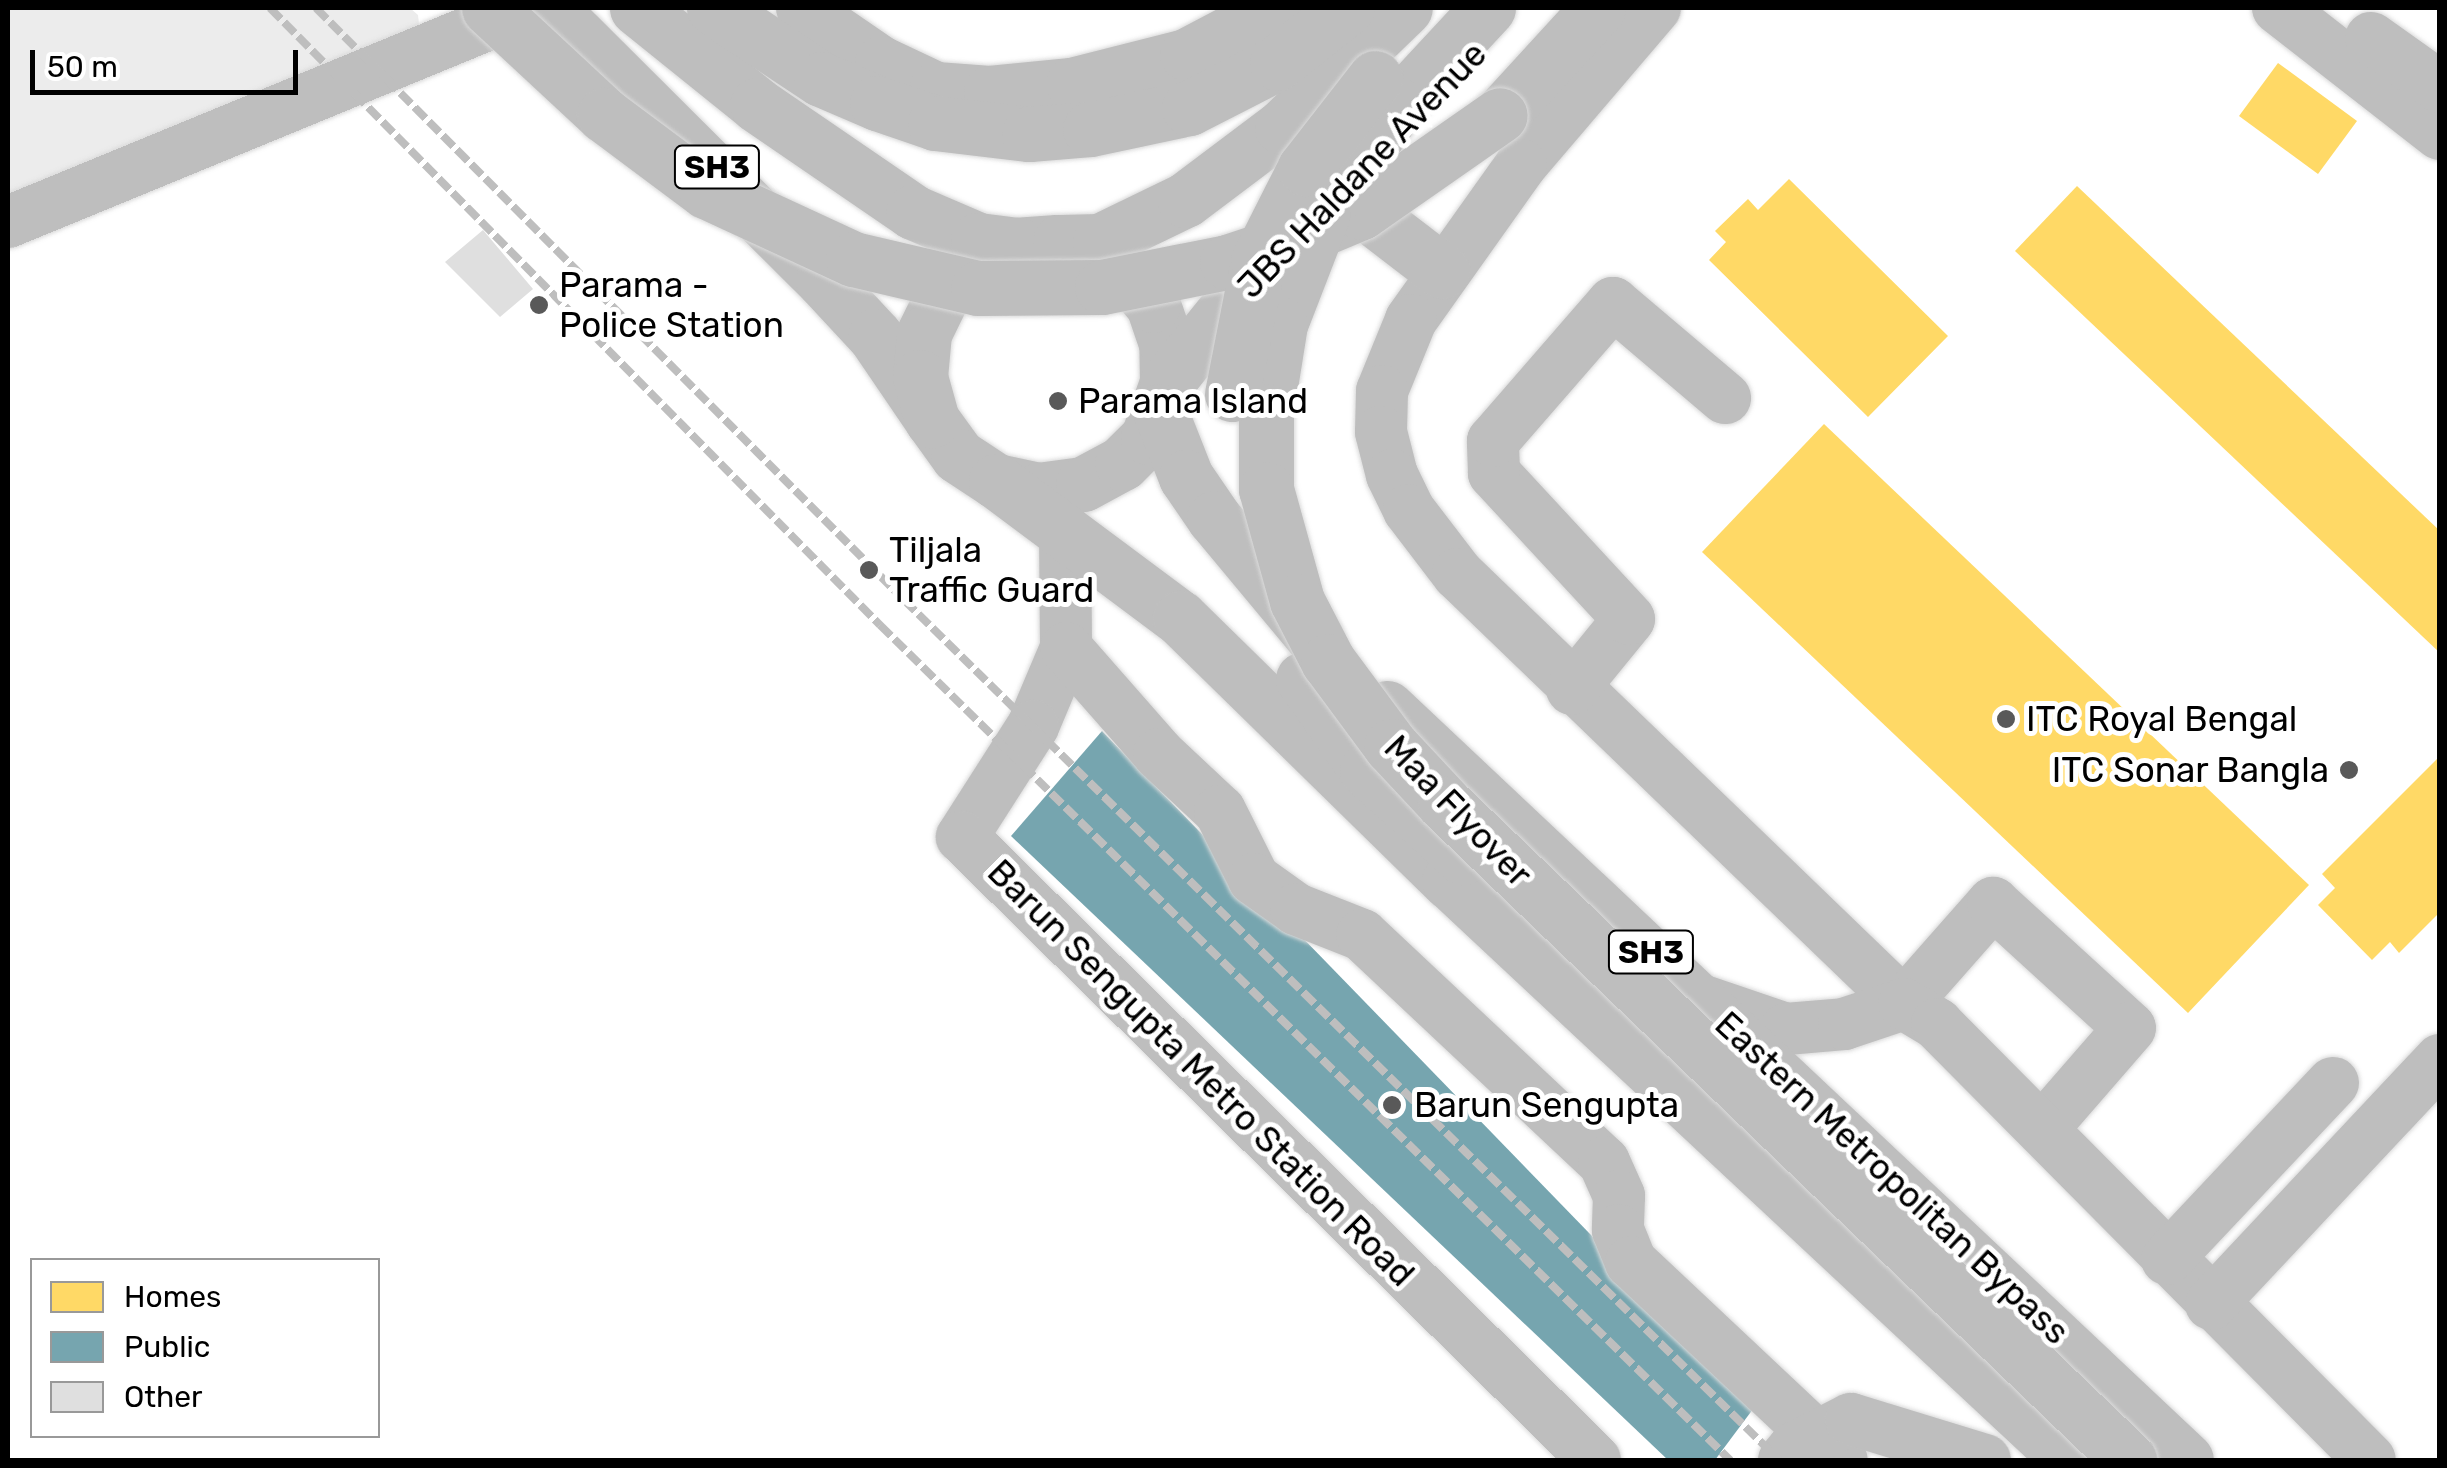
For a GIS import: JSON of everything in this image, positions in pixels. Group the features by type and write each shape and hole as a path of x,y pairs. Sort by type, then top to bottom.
{"main road":[{"name":"SH3","path":"550,8 710,161 875,336 958,456 1065,530 1180,618 1261,692 1449,881 2069,1460"},
{"name":"SH3","path":"637,8 757,104 897,202 978,240 1038,243 1096,252 1128,274 1152,305 1166,342 1163,397 1148,437 1122,462 1083,484 1038,490 996,480"},
{"path":"714,8 821,79 877,103 967,129 1029,134 1090,129 1189,108 1277,63 1347,8"},
{"path":"1038,243 1100,241 1185,200 1282,126 1405,8"},
{"name":"Maa Flyover","path":"1439,8 1349,107 1305,168 1258,261 1242,316 1232,383 1242,527 1303,679 1368,770 2101,1460"},
{"name":"Maa Flyover","path":"1488,8 1398,106 1323,213 1280,324 1266,411 1266,489 1296,602 1328,661 1391,746 1445,804 2129,1460"},
{"name":"JBS Haldane Avenue","path":"1163,397 1259,268 1334,189 1521,8"},
{"path":"460,15 648,150 748,214 880,267 978,288 1036,290 1102,287 1227,262 1360,212 1500,115 1598,8"},
{"path":"1334,189 1442,271"},
{"name":"SH3","path":"932,420 920,377 924,333 944,292 976,262 1038,243"},
{"name":"Eastern Metropolitan Bypass","path":"1163,397 1186,477 1303,628 1704,1001 2186,1460"}],"street":[{"path":"8,222 367,77 460,15 528,8"},
{"path":"802,8 882,62 936,88 990,92 1072,84 1186,55 1275,8"},
{"path":"1655,8 1521,165 1442,271 1394,351 1382,392 1381,432 1392,475 1409,510 1458,574 1572,689 1904,1004 1937,1024 2370,1460"},
{"path":"2278,8 2435,110"},
{"path":"2329,8 2435,110"},
{"path":"1572,689 1629,619 1494,473 1493,441 1613,303 1725,398"},
{"name":"Barun Sengupta Metro Station Road","path":"1065,530 1066,648 1032,726 962,837 1595,1460"},
{"path":"1066,648 1158,754 1220,811 1254,879 1296,909 1362,935 1604,1162 1619,1196 1618,1230 1632,1262 1814,1453 1851,1419 1985,1460"},
{"path":"1704,1001 1786,1029 1844,1024 1904,1004 1994,903 2130,1028 2043,1128"},
{"path":"2211,1304 2440,1060"},
{"path":"2167,1259 2333,1083"}],"shaded area":[{"path":"8,8 410,8 418,15 421,42 8,195"}],"building: Homes":[{"path":"2278,63 2357,121 2318,174 2239,116"},
{"path":"1789,179 1948,336 1868,417 1709,260 1726,242 1715,231 1748,199 1758,210"},
{"path":"2077,186 2440,531 2440,653 2015,251"},
{"name":"ITC Royal Bengal","path":"1824,424 2309,885 2188,1013 1702,552"},
{"path":"2440,756 2440,912 2399,953 2390,942 2372,960 2318,905 2335,888 2322,874"}],"building: Public":[{"name":"Barun Sengupta","path":"1102,731 1756,1405 1715,1460 1668,1460 1011,836"}],"building: Other":[{"path":"483,230 533,289 500,317 445,262"}],"railway":[{"path":"270,8 880,625 1730,1460"},
{"path":"316,8 904,600 1779,1460"}],"place":[{"name":"Parama - Police Station","path":"539,305"},
{"name":"Parama Island","path":"1058,401"},
{"name":"Tiljala Traffic Guard","path":"869,570"},
{"name":"ITC Royal Bengal","path":"2006,719"},
{"name":"ITC Sonar Bangla","path":"2349,770"},
{"name":"Barun Sengupta","path":"1392,1105"}]}
